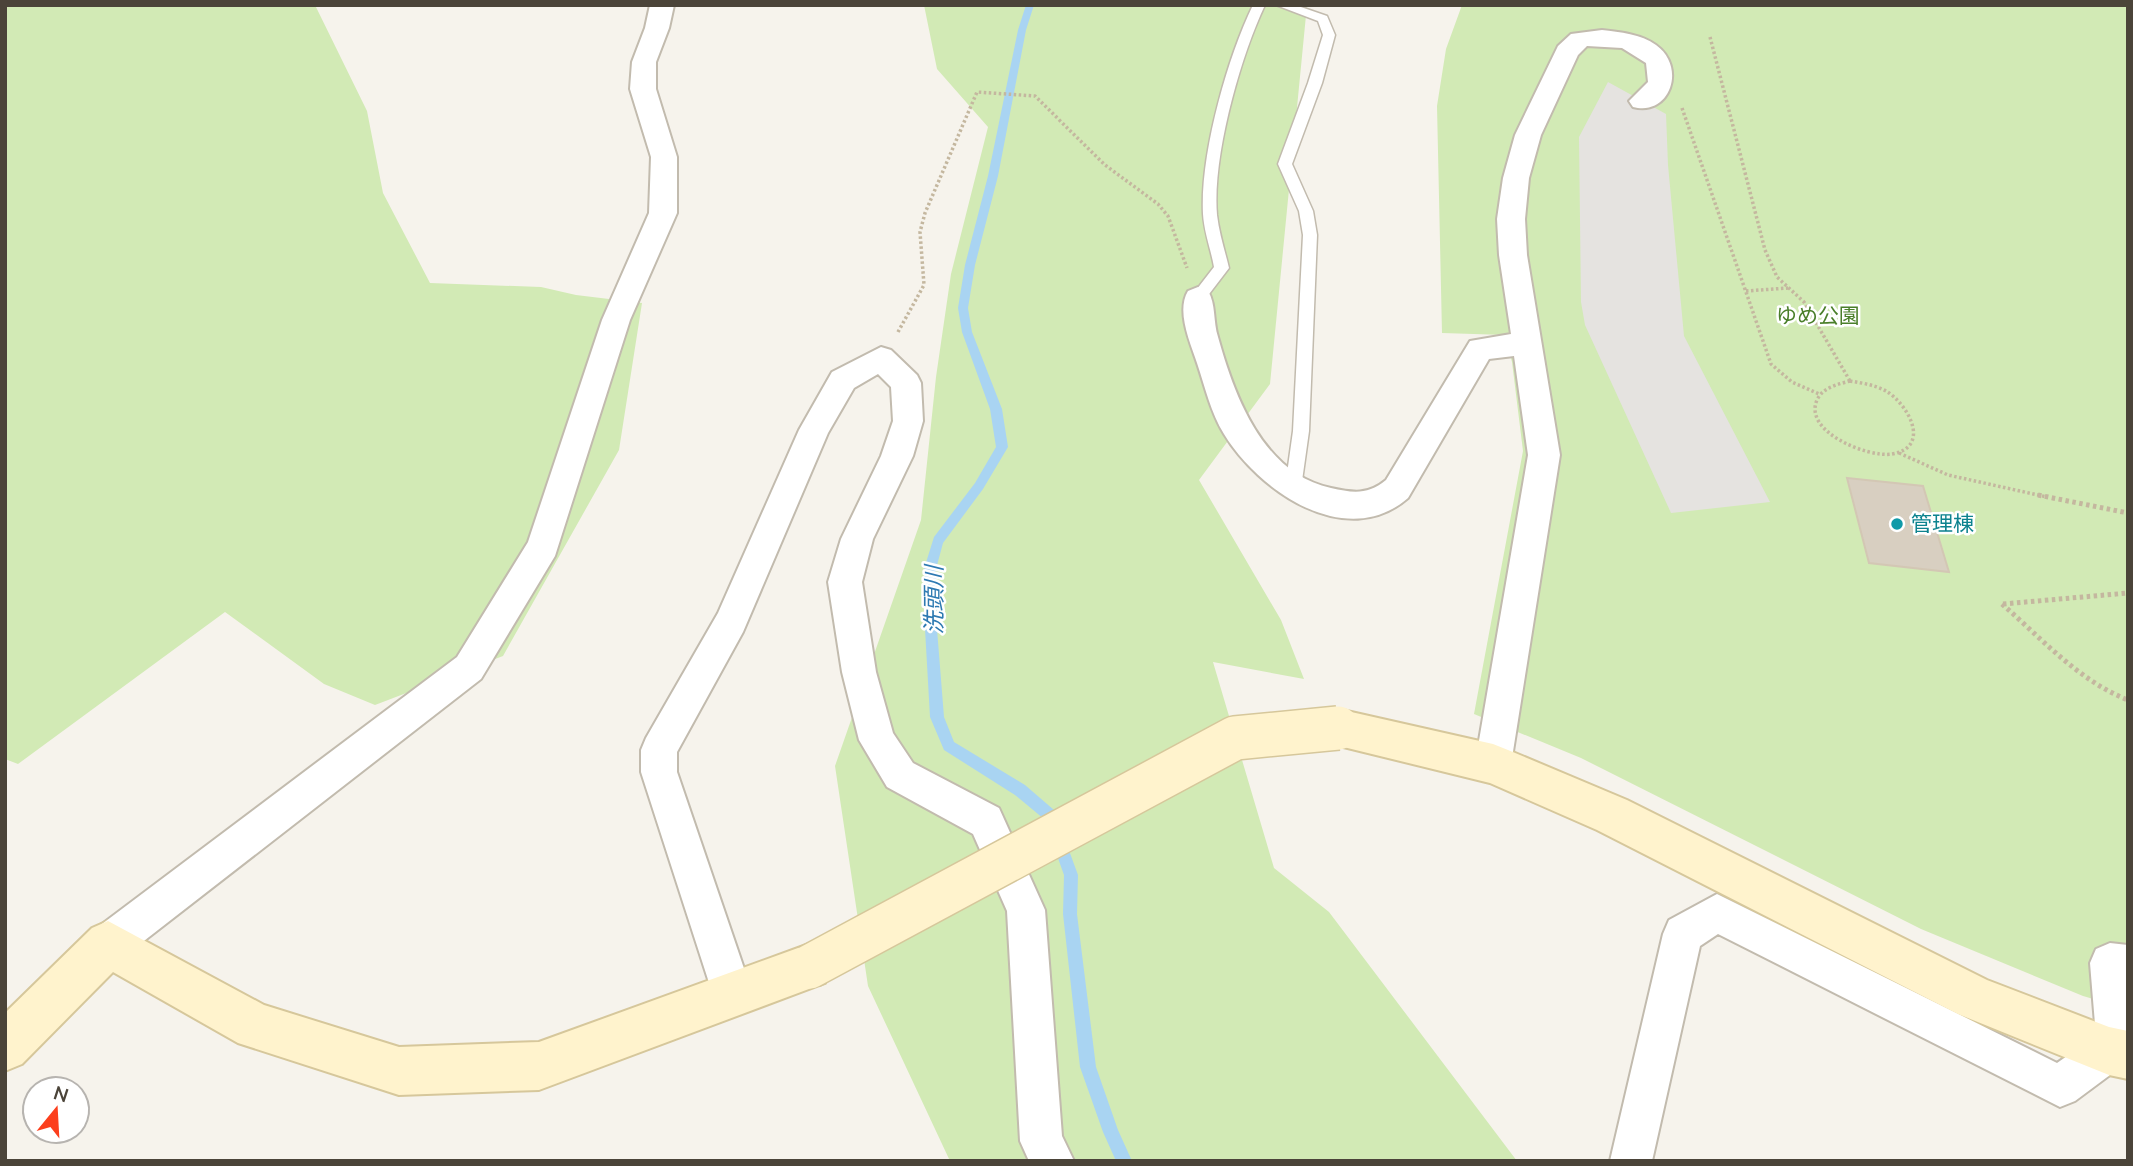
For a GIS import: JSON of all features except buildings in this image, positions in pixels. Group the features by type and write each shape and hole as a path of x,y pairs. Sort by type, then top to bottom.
{"street":[{"path":"5,1047 108,944 468,668 543,546 616,320 663,213 664,157 643,89 644,62 657,28 662,5"},
{"path":"1493,764 1544,455 1513,255 1511,219 1516,178 1528,135 1567,51 1580,39 1632,43 1648,51 1660,64 1662,80 1657,92 1642,101"},
{"path":"1198,298 1198,324 1233,424 1272,473 1293,488 1321,500 1352,506 1370,506 1384,501 1397,489 1480,349 1528,343"},
{"path":"733,995 659,772 659,750 731,621 814,430 843,380 881,358 906,383 908,421 897,456 857,539 845,582 859,672 877,740 900,775 986,821 1026,910 1041,1141 1053,1161"},
{"path":"108,944 255,1026 399,1071 539,1066 809,967 1235,737 1338,728 1493,764 1612,815 1974,998 2118,1053"},
{"path":"1631,1161 1683,934 1717,913 2060,1086 2118,1053"},
{"path":"2118,1053 2110,963 2128,965"}],"lane":[{"path":"1198,298 1222,268 1210,217 1210,186 1222,116 1251,22 1259,5"},
{"path":"1282,5 1323,19 1329,35 1315,83 1285,164 1306,211 1310,235 1301,431 1293,488"}],"path":[{"path":"1710,37 1765,250 1777,277 1804,302 1850,381"},
{"path":"1662,80 1676,90 1770,364 1792,382 1819,394"},
{"path":"881,358 924,285 920,232 925,213 977,92 1035,96 1105,165 1158,204 1168,216 1198,298"},
{"path":"1746,291 1788,288"},
{"path":"1850,381 1869,384 1887,392 1902,404 1913,418 1915,432 1910,444 1898,453 1881,456 1861,453 1842,444 1827,431 1818,417 1815,403 1819,394 1833,383 1850,381"},
{"path":"1898,453 1948,475 1976,483 2128,513"},
{"path":"2128,593 2002,604 2084,674 2128,700"}],"green space":[{"path":"5,5 315,5 367,111 383,193 430,283 541,287 576,295 642,303 619,450 503,656 375,705 324,684 225,612 18,764 5,759"},
{"path":"924,5 1307,5 1270,384 1199,480 1281,620 1304,679 1213,662 1274,868 1329,912 1517,1161 950,1161 868,986 835,766 921,520 936,377 951,274 988,127 937,69"},
{"name":"ゆめ公園","path":"1462,5 2128,5 2128,1009 2083,996 1921,929 1581,758 1474,714 1523,451 1512,362 1505,335 1442,333 1437,106 1446,49"}],"shaded area":[{"path":"1608,82 1666,114 1668,165 1684,336 1770,502 1671,513 1585,325 1581,302 1579,137"}],"waterway":[{"name":"洗頭川","path":"1030,5 1022,30 993,176 970,265 963,308 967,332 996,409 1002,447 979,486 938,541 930,569 937,717 949,746 1020,790 1049,815 1071,875 1070,914 1088,1067 1124,1161"}],"place":[{"name":"管理棟","path":"1897,524"}]}
